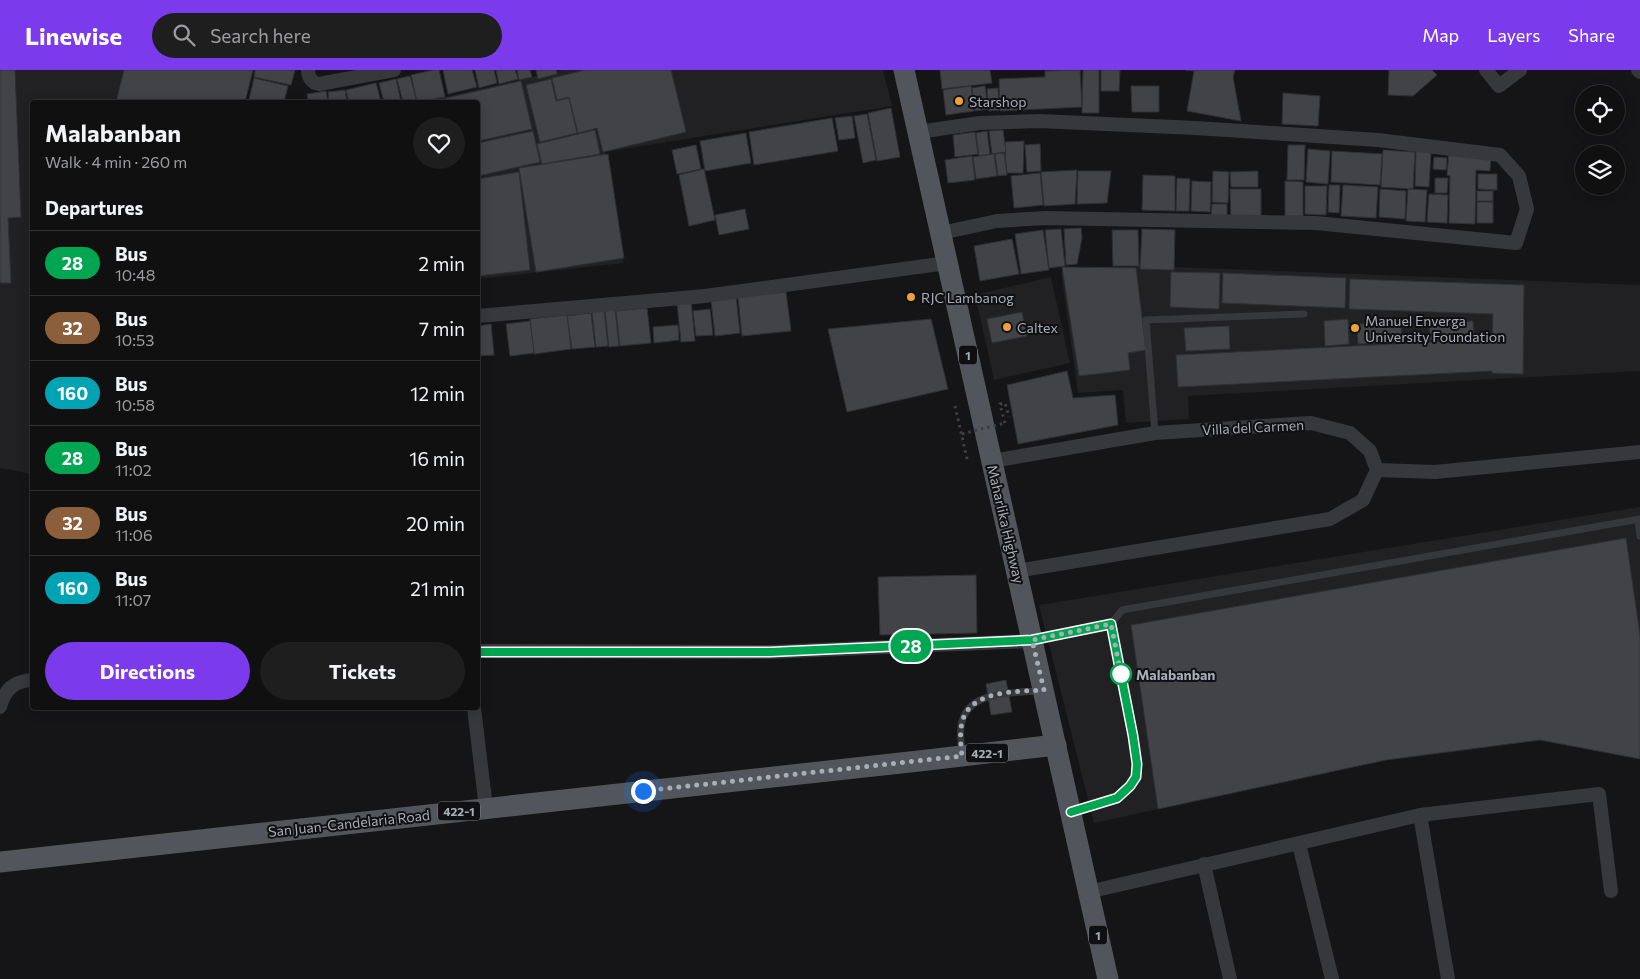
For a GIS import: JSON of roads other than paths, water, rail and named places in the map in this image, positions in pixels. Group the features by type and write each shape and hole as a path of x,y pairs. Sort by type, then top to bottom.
{"main road":[{"name":"Maharlika Highway","path":"904,70 1108,979"},
{"name":"San Juan-Candelaria Road","path":"0,862 1056,745"}],"street":[{"path":"308,70 310,78 319,84 394,70"},
{"path":"1486,70 1499,86 1520,70"},
{"path":"918,132 980,123 1039,121 1196,128 1378,140 1500,155 1519,176 1527,209 1516,243 1316,223 1054,218 997,221 940,233"},
{"path":"480,316 705,296 947,264"},
{"name":"Villa del Carmen","path":"992,462 1155,432 1311,423 1350,433 1370,451 1377,470"},
{"path":"1016,571 1330,519 1362,500 1377,470 1435,472 1640,452"},
{"path":"480,652 770,652 1032,640"},
{"path":"0,707 6,691 24,680 30,680"},
{"path":"474,710 486,808"},
{"path":"1088,892 1420,815 1599,794 1611,891"},
{"path":"1420,815 1448,979"},
{"path":"1299,844 1332,979"},
{"path":"1204,864 1230,979"}],"lane":[{"path":"1155,432 1146,320 1304,314"},
{"path":"1032,640 1111,624 1122,610 1639,519 1640,536"},
{"path":"1071,812 1117,798 1130,786 1136,777 1137,764 1133,736 1111,624"},
{"path":"962,756 961,728 964,715 974,702 1000,694 1044,690"}],"place":[{"name":"Starshop","path":"959,101"},
{"name":"RJC Lambanog","path":"911,297"},
{"name":"Caltex","path":"1007,327"},
{"name":"Manuel Enverga University Foundation","path":"1355,328"},
{"name":"Malabanban","path":"1121,674"}]}
